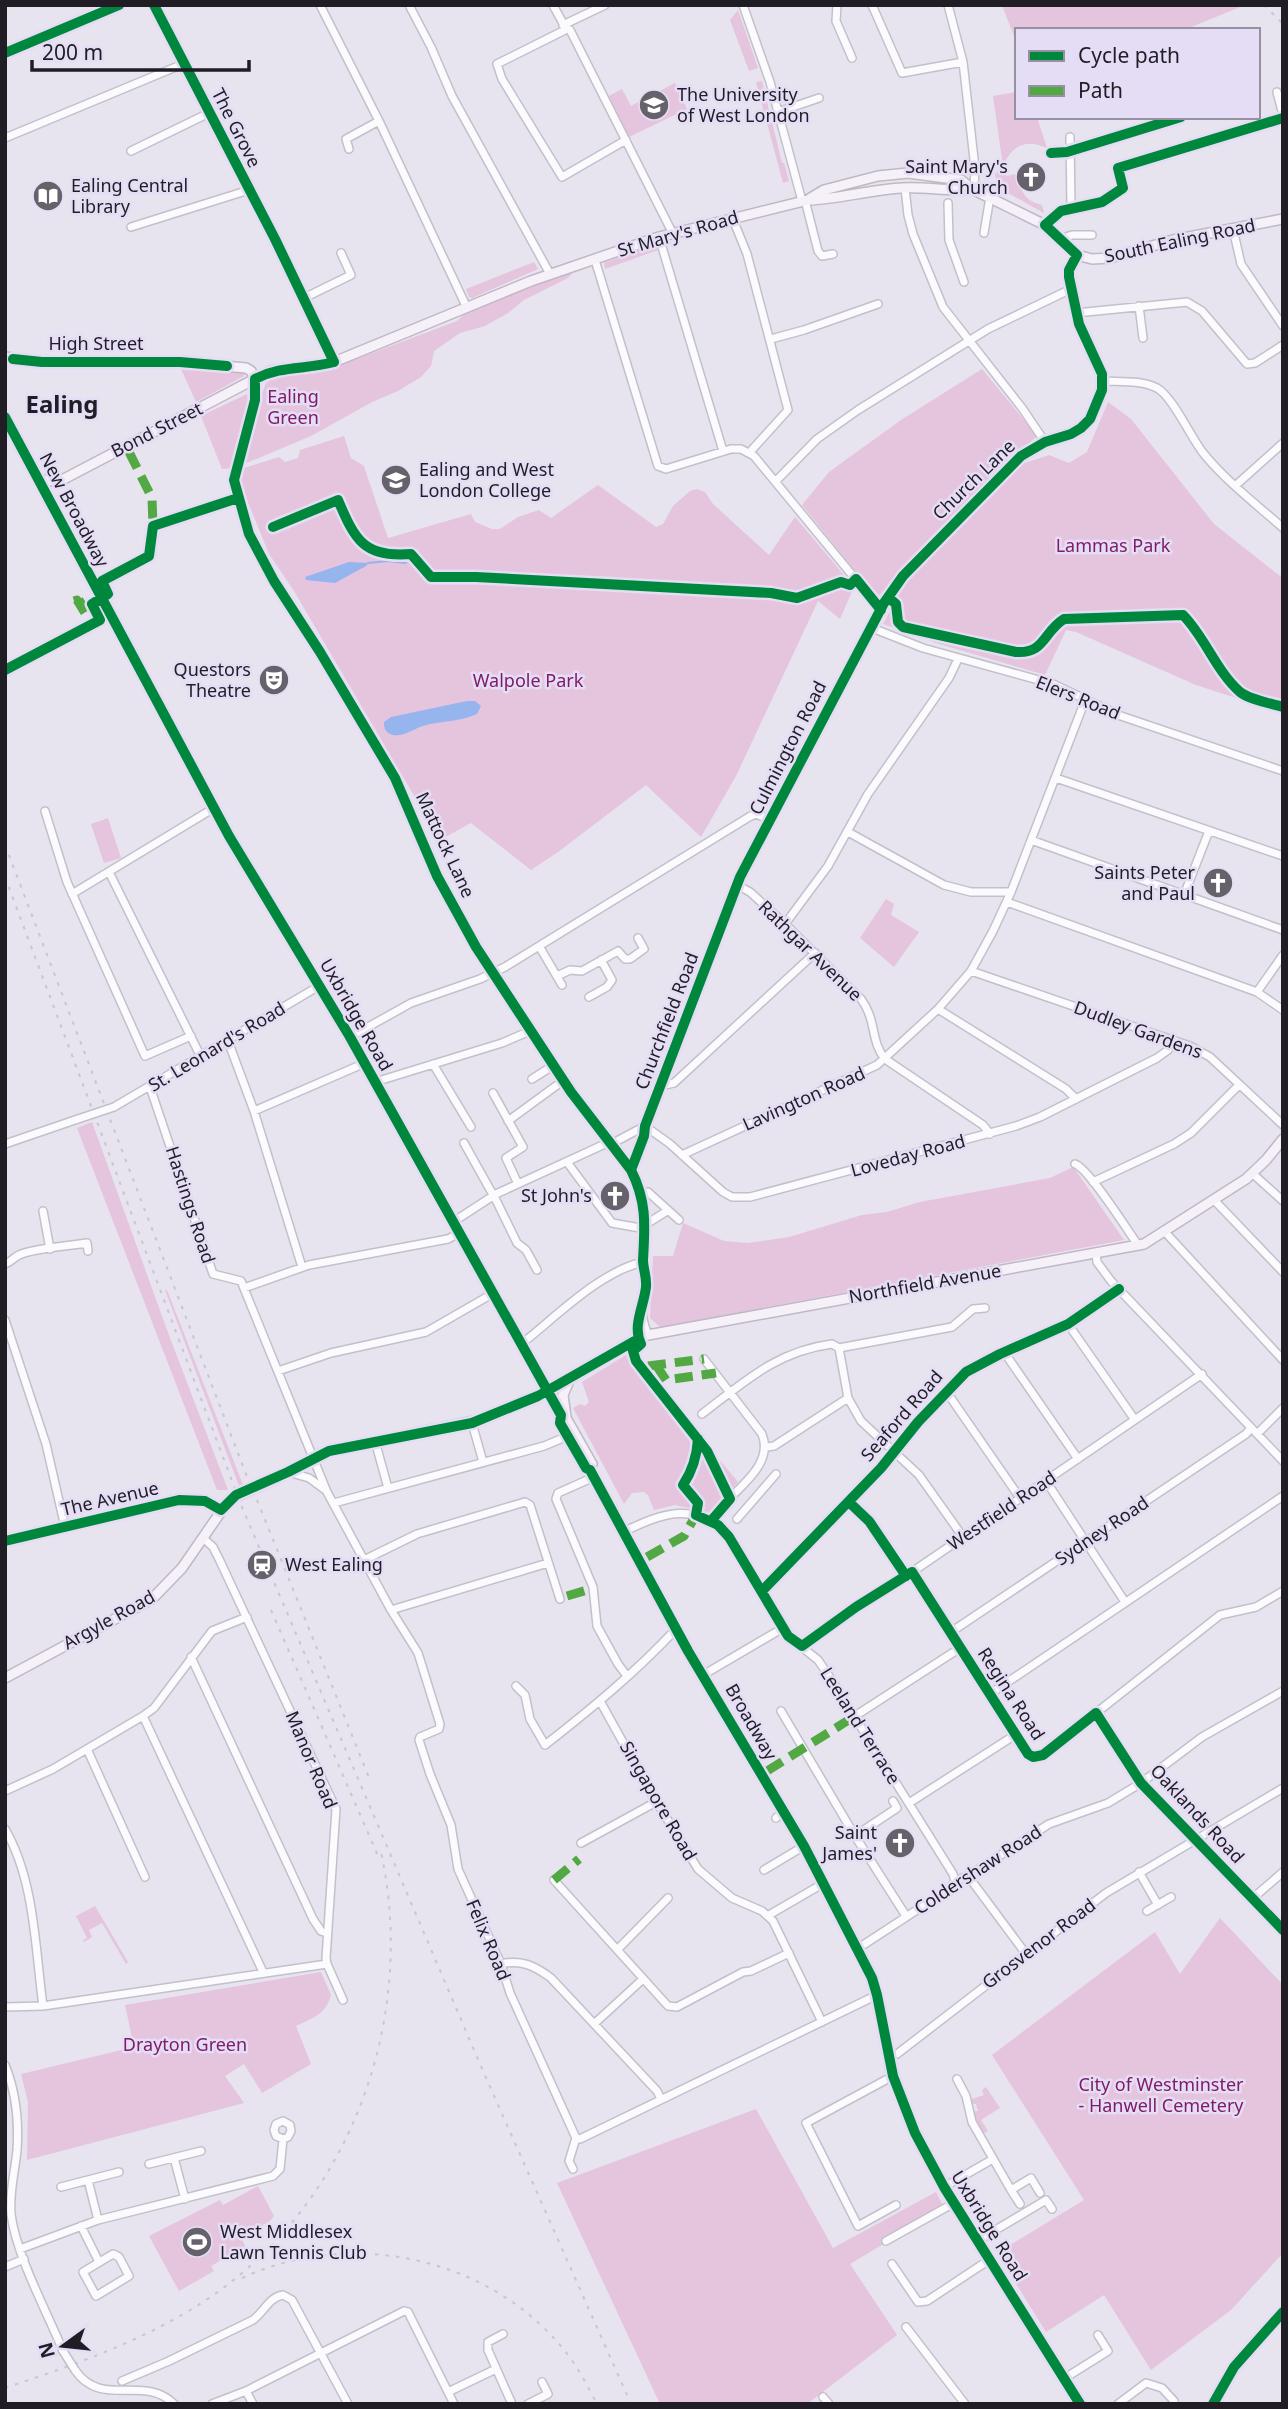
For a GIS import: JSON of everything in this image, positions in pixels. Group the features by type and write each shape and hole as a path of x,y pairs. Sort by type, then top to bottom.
{"main road":[{"name":"St Mary's Road","path":"805,200 824,190 878,176 908,173 961,180 973,189 1045,225 1077,256"},
{"name":"St Mary's Road","path":"550,274 672,232 805,200 905,188 949,196 973,189"},
{"name":"South Ealing Road","path":"1077,256 1089,259 1110,258 1173,240 1283,219"},
{"path":"254,379 282,368 313,368 334,362 550,274"},
{"name":"High Street","path":"8,359 42,362 180,362 246,368 251,370 254,379"},
{"name":"Bond Street","path":"60,481 254,379"},
{"name":"New Broadway","path":"5,417 132,657"},
{"path":"38,480 60,481 49,501"},
{"name":"Uxbridge Road","path":"132,657 214,808 365,1063 547,1392"},
{"name":"Northfield Avenue","path":"229,1500 328,1451 472,1423 547,1392 633,1341 648,1335 1136,1246 1166,1232 1253,1174 1283,1139"},
{"path":"564,1417 563,1395 570,1379"},
{"name":"Broadway","path":"547,1392 592,1464 592,1474"},
{"name":"Broadway","path":"564,1417 560,1423 592,1474 676,1629 824,1883 877,1995 889,2057"},
{"name":"Argyle Road","path":"5,1678 152,1599 182,1568 229,1500"},
{"name":"Uxbridge Road","path":"889,2057 893,2076 915,2133 944,2187 1080,2404"}],"street":[{"path":"5,53 120,5"},
{"name":"The Grove","path":"153,5 290,270 334,362"},
{"path":"320,5 379,121 467,308"},
{"path":"410,5 452,96 550,274"},
{"path":"553,5 565,27 570,30 672,232"},
{"path":"605,5 496,64 502,79 562,177 626,140"},
{"path":"743,5 770,82 818,251 822,256 833,254"},
{"path":"837,5 836,21 852,58"},
{"path":"872,5 902,73 963,62"},
{"path":"948,5 963,62 975,168 973,189"},
{"path":"5,138 183,64"},
{"path":"1045,225 1061,211 1102,202 1123,188 1118,168 1283,116 1277,92"},
{"path":"778,112 819,98"},
{"path":"131,151 209,113"},
{"path":"349,149 346,139 379,121"},
{"path":"1070,137 1071,207"},
{"path":"905,188 910,225 943,307 1045,442"},
{"path":"131,227 249,190"},
{"path":"949,196 949,240 964,282"},
{"path":"984,233 990,197"},
{"path":"732,217 747,254 788,410 748,453"},
{"path":"1233,229 1241,264 1283,326"},
{"path":"1060,239 1091,235"},
{"path":"659,237 723,451"},
{"path":"304,298 351,275 341,253"},
{"path":"1077,256 1069,270 1071,289 1084,338 1102,374 1103,382 1142,383 1158,388 1167,397 1204,454 1235,486 1283,527"},
{"path":"595,260 657,466 666,469 723,451 741,449 748,453 776,481 881,610"},
{"path":"776,481 817,439 858,410 988,328 1071,289"},
{"path":"771,338 804,330 878,304"},
{"path":"1076,313 1139,306 1193,304 1202,311 1244,362 1255,363 1283,345"},
{"path":"1139,306 1143,338"},
{"name":"Mattock Lane","path":"254,379 255,400 234,477 245,523 274,581 395,778 437,876 492,974 564,1080 631,1170 642,1195 646,1287 641,1315 648,1335"},
{"name":"Church Lane","path":"872,628 903,576 1021,456 1045,442 1071,434 1085,425 1096,408 1103,382"},
{"path":"1235,486 1283,443"},
{"path":"5,670 110,614"},
{"name":"Elers Road","path":"872,628 909,644 1053,684 1121,716 1283,771"},
{"name":"Culmington Road","path":"737,884 872,628"},
{"path":"785,924 828,866 868,794 949,678 958,659"},
{"name":"Lavington Road","path":"682,1155 865,1072 885,1059 938,1009 971,971 1007,902 1086,698"},
{"path":"1056,778 1283,856"},
{"path":"72,894 214,808"},
{"path":"45,811 72,894 145,1056 191,1037"},
{"name":"Culmington Road","path":"350,1037 411,1003 492,974 749,817 755,814 771,819"},
{"path":"1184,894 1209,831"},
{"path":"848,832 952,888 971,892 1011,892"},
{"path":"1031,840 1283,930"},
{"path":"109,872 201,1057"},
{"name":"Rathgar Avenue","path":"737,884 750,892 785,924 870,1010 877,1048 885,1059"},
{"name":"Churchfield Road","path":"631,1170 645,1126 737,884"},
{"path":"1007,902 1257,992 1283,1010"},
{"path":"557,976 570,970 582,971 618,951 628,960 641,953 643,946 638,938"},
{"path":"539,946 562,985"},
{"path":"661,1086 674,1083 815,953"},
{"path":"1257,992 1283,955"},
{"path":"589,998 607,987 612,980 601,960"},
{"name":"Dudley Gardens","path":"971,971 1190,1046 1210,1057 1283,1125"},
{"name":"St. Leonard's Road","path":"5,1144 114,1107 319,986"},
{"path":"938,1009 1066,1088 1076,1099"},
{"path":"375,1082 502,1043 530,1031"},
{"name":"Loveday Road","path":"645,1126 723,1192 741,1198 990,1135 1040,1117 1157,1058 1168,1050 1174,1040"},
{"path":"228,1041 254,1111 302,1267"},
{"path":"885,1059 983,1125 990,1135"},
{"path":"254,1111 365,1063"},
{"path":"433,1064 471,1127"},
{"path":"532,1079 554,1065"},
{"path":"508,1121 564,1080"},
{"path":"1093,1182 1174,1144 1191,1133 1239,1085"},
{"name":"Hastings Road","path":"150,1087 213,1274 237,1279 244,1288"},
{"path":"493,1093 523,1147 506,1158 518,1184"},
{"path":"453,1222 492,1196 645,1126"},
{"path":"464,1143 517,1243 526,1250 537,1270"},
{"path":"567,1162 612,1223 632,1228 645,1226 667,1211"},
{"path":"1074,1164 1082,1167 1136,1242 1136,1246"},
{"path":"1253,1174 1283,1201"},
{"path":"642,1195 648,1192 679,1220"},
{"path":"1215,1201 1283,1272"},
{"path":"43,1211 50,1249"},
{"path":"1166,1232 1283,1360"},
{"path":"459,1233 448,1239 302,1267 244,1288 327,1492 391,1610 548,1563"},
{"path":"5,1265 18,1255 50,1249 86,1243 88,1251"},
{"path":"1096,1253 1097,1262 1119,1289 1283,1461"},
{"path":"520,1345 588,1290 643,1262"},
{"name":"Seaford Road","path":"762,1591 849,1502 946,1391 972,1367 1068,1324 1119,1289"},
{"path":"278,1371 331,1353 426,1332 492,1294"},
{"path":"702,1414 770,1364 824,1345 832,1344 839,1348 953,1327 973,1309 985,1308"},
{"path":"5,1320 46,1444 65,1527"},
{"path":"1068,1324 1135,1420"},
{"path":"839,1348 848,1398 862,1421 919,1475 962,1537"},
{"path":"1003,1352 1078,1460"},
{"path":"623,1532 656,1516 675,1513 691,1514 711,1521 764,1459 766,1447 762,1434 704,1359"},
{"name":"Westfield Road","path":"802,1646 1202,1374"},
{"path":"946,1391 1020,1498"},
{"path":"766,1447 774,1446 848,1398"},
{"name":"Sydney Road","path":"909,1574 950,1630 958,1628 1254,1431 1283,1408"},
{"path":"472,1423 483,1462"},
{"path":"334,1503 544,1446 568,1436"},
{"path":"375,1441 388,1488"},
{"path":"288,1472 309,1478 327,1492"},
{"path":"592,1474 558,1493 556,1499 593,1591 597,1626 628,1676"},
{"path":"737,1519 776,1475"},
{"path":"1046,1481 1125,1602"},
{"path":"741,1487 754,1498"},
{"path":"990,1694 1283,1496"},
{"name":"The Avenue","path":"5,1541 179,1500 205,1501 221,1510"},
{"path":"849,1502 869,1521 909,1574"},
{"path":"364,1560 417,1534 527,1503 561,1599"},
{"name":"Leeland Terrace","path":"711,1521 729,1537 788,1636 818,1660 955,1881"},
{"name":"Manor Road","path":"203,1538 213,1547 336,1809 327,1964 343,2000"},
{"path":"1097,1713 1220,1615 1256,1607 1283,1591"},
{"name":"Felix Road","path":"391,1610 418,1653 440,1724 437,1730 420,1737 430,1774 451,1825 458,1869 501,1964 510,1993 576,2138"},
{"path":"5,1791 53,1769 143,1716 153,1708 212,1631 247,1617"},
{"path":"703,1675 783,1628"},
{"path":"516,1686 525,1695 530,1719 545,1745 652,1655 676,1629"},
{"name":"Regina Road","path":"954,1640 1015,1735 1033,1757 1043,1755 1097,1713"},
{"path":"855,1716 960,1648"},
{"path":"191,1657 313,1919 321,1931 327,1933"},
{"name":"Coldershaw Road","path":"857,1950 949,1889 955,1881 968,1876 1049,1824 1098,1808 1141,1783 1202,1737 1283,1691"},
{"name":"Singapore Road","path":"600,1701 656,1802 698,1869 732,1899 769,1915"},
{"path":"781,1711 906,1916"},
{"name":"Oaklands Road","path":"1097,1713 1141,1783 1283,1930"},
{"path":"143,1716 263,1972"},
{"path":"909,1803 1015,1735"},
{"path":"87,1749 145,1877"},
{"name":"Grosvenor Road","path":"889,2057 897,2054 1106,1893 1283,1788"},
{"path":"855,1836 897,1808 893,1801"},
{"path":"581,1843 656,1802"},
{"path":"5,1829 13,1843 27,1886 43,2007"},
{"path":"764,1870 804,1846"},
{"path":"1139,1872 1158,1905"},
{"path":"1253,1898 1283,1872"},
{"path":"968,1876 1026,1954"},
{"path":"554,1880 668,2006 677,2007 743,1972 789,1953"},
{"path":"822,2022 769,1915 824,1883"},
{"path":"1147,1911 1171,1897"},
{"path":"618,1949 668,1898"},
{"path":"501,1964 519,1962 538,1969 551,1978 657,2091 661,2099"},
{"path":"5,2007 43,2007 327,1964"},
{"path":"593,2024 643,1979"},
{"path":"573,2169 569,2161 576,2138 877,1995"},
{"path":"5,2065 13,2084 17,2106 17,2149 8,2186 8,2212 20,2249 63,2351 80,2378 93,2388 111,2393 153,2392 165,2396 174,2404"},
{"path":"893,2076 806,2123 858,2226 897,2205"},
{"path":"957,2079 966,2096 972,2122 1020,2204"},
{"path":"20,2249 98,2220 277,2174 280,2169 283,2139"},
{"path":"149,2164 201,2151"},
{"path":"174,2158 185,2199"},
{"path":"944,2187 993,2159"},
{"path":"61,2187 119,2172"},
{"path":"1012,2190 1031,2178 1040,2193"},
{"path":"88,2180 98,2220"},
{"path":"977,2241 1046,2200 1052,2209"},
{"path":"886,2241 954,2203"},
{"path":"81,2226 99,2262"},
{"path":"116,2254 129,2276 96,2295 83,2272 99,2262 116,2254"},
{"path":"5,2267 24,2259"},
{"path":"892,2264 918,2302 927,2301 989,2260"},
{"path":"122,2381 253,2320 280,2295 292,2300 348,2404"},
{"path":"212,2404 246,2391 399,2312 408,2312 454,2404"},
{"path":"1213,2404 1234,2367 1283,2312"},
{"path":"906,2328 965,2404"},
{"path":"503,2334 488,2342 488,2350 512,2404"},
{"path":"1065,2378 1108,2351 1098,2335"},
{"path":"448,2392 496,2369"},
{"path":"528,2404 548,2394 542,2382"},
{"path":"1118,2404 1146,2383 1154,2384 1174,2400"},
{"path":"246,2391 253,2404"}],"green space":[{"path":"1002,5 1245,5 1189,28 1015,28 1015,39"},
{"path":"738,10 758,68 749,71 730,20"},
{"path":"762,81 789,181 783,183 756,82"},
{"path":"675,83 687,109 629,137 609,96 622,89 631,106"},
{"path":"1015,92 1015,119 1038,119 1047,148 1032,144 1020,146 1011,153 1003,166 993,96"},
{"path":"1003,171 1007,176 1015,174 1024,194 1031,201 1042,205 1044,213 997,187 995,173"},
{"path":"656,243 658,250 605,269 604,263"},
{"path":"534,262 538,269 469,297 466,289"},
{"name":"Ealing Green","path":"573,272 568,278 524,300 485,326 460,333 434,351 431,366 421,377 398,391 372,402 311,436 242,465 264,388 266,383 276,377 330,369 457,321 473,306"},
{"name":"Ealing Green","path":"181,369 244,372 244,376 196,402"},
{"path":"982,369 1037,436 932,536 877,598 802,505 829,472 901,420"},
{"name":"Ealing Green","path":"247,394 249,403 233,468 222,469 201,416"},
{"name":"Lammas Park","path":"1108,402 1131,419 1214,524 1280,576 1283,572 1283,713 1196,685 1076,632 1066,630 1045,675 939,644 883,624 907,579 981,499 1016,466 1049,455 1069,463 1087,452"},
{"name":"Walpole Park","path":"344,436 351,458 364,466 388,538 471,514 475,522 492,529 500,529 518,517 539,510 551,518 598,485 656,527 663,524 673,506 690,491 697,489 705,492 713,504 769,555 795,517 854,587 840,619 818,601 736,776 701,837 646,785 531,870 471,823 440,840 294,591 269,554 238,478 241,469 279,457 285,462 298,458 300,450"},
{"path":"108,818 121,858 104,863 91,824"},
{"path":"886,899 894,904 891,915 919,932 894,967 860,938"},
{"path":"92,1122 228,1490 217,1490 77,1128"},
{"path":"1074,1168 1124,1240 660,1327 650,1318 653,1256 673,1256 683,1223 724,1241 748,1243 789,1237 862,1215 887,1212 920,1202 1050,1178"},
{"path":"167,1290 243,1485 239,1486"},
{"path":"634,1350 669,1399 738,1482 711,1511 675,1505 654,1510 644,1492 632,1493 624,1504 573,1408 580,1404 585,1406 589,1402 582,1382"},
{"path":"95,1906 128,1962 126,1964 102,1923 89,1930 92,1937 84,1942 87,1938 76,1916"},
{"name":"City of Westminster - Hanwell Cemetery","path":"1220,1918 1283,1985 1283,2253 1231,2310 1151,2370 1104,2295 1046,2332 997,2253 1084,2200 992,2055 1155,1932 1180,1974"},
{"name":"Drayton Green","path":"321,1972 331,1995 329,2001 318,2015 296,2026 311,2064 262,2093 244,2064 225,2076 244,2103 27,2160 28,2102 21,2074 134,2047 125,2005"},
{"path":"986,2087 1000,2108 981,2120 988,2131 982,2134 973,2112 978,2111 976,2104 972,2104 972,2099 984,2095 982,2090"},
{"path":"756,2109 833,2248 936,2192 944,2208 850,2264 897,2335 807,2404 660,2404 557,2183"},
{"name":"West Middlesex Lawn Tennis Club","path":"258,2186 274,2216 241,2237 245,2246 211,2266 214,2271 179,2291 149,2236 220,2200 223,2205"}],"water":[{"path":"349,562 368,563 335,583 306,580 305,577"},
{"path":"475,701 481,706 477,714 427,725 400,735 390,734 385,728 384,722 391,717"}],"waterway":[{"path":"368,563 405,563 418,554"}],"railway":[{"path":"1264,5 1283,24"},
{"path":"5,845 249,1482"},
{"path":"5,877 241,1505 483,2071 631,2404"},
{"path":"257,1500 370,1780"},
{"path":"271,1610 379,1858"},
{"path":"5,2388 112,2349 188,2311 212,2296 262,2255 304,2208 338,2155 363,2097 381,2036 390,1974 390,1911 380,1848"},
{"path":"242,2278 283,2263 326,2255 369,2254 412,2259 453,2271 493,2290 529,2314 560,2345 597,2404"}],"marked path":[{"path":"129,452 152,498 153,526"},
{"path":"74,601 77,600 85,613 87,612 82,603 85,601"},
{"path":"648,1366 704,1359"},
{"path":"656,1365 666,1380 716,1373"},
{"path":"647,1557 684,1536 696,1515"},
{"path":"567,1596 587,1590"},
{"path":"767,1771 855,1716"},
{"path":"554,1880 579,1859"}],"cycle path":[{"path":"5,53 119,5"},
{"path":"154,5 275,239 334,362 284,370 255,379 255,400 234,480 249,534 274,581 395,778 437,876 476,947 571,1092 631,1170 642,1203 646,1283 638,1323 641,1344 633,1351 636,1361 707,1451 730,1499 711,1521"},
{"path":"631,1170 645,1126 740,877 884,603 903,576 1021,456 1045,442 1071,434 1090,419 1102,390 1102,374 1079,324 1069,277 1069,270 1077,255 1045,225 1061,211 1102,202 1123,188 1118,168 1283,118"},
{"path":"1051,153 1067,152 1174,119"},
{"path":"13,359 42,362 180,362 227,366"},
{"path":"5,417 229,836 350,1037 561,1415 560,1423 586,1468 590,1470 688,1651 804,1846 872,1978 893,2076 915,2133 944,2187 1080,2404"},
{"path":"5,670 100,620 92,604 108,594 102,581 149,556 153,526 238,498"},
{"path":"273,527 338,500 350,526 363,544 382,553 411,554 431,577 476,577 771,593 797,598 841,582 850,585 856,579 881,610"},
{"path":"888,597 896,604 898,622 903,627 1016,652 1033,650 1064,619 1183,615 1224,674 1240,692 1283,707"},
{"path":"762,1591 881,1468 918,1422 966,1372 1068,1324 1119,1289"},
{"path":"5,1541 179,1500 205,1501 221,1510 236,1495 329,1451 472,1423 538,1396 638,1339"},
{"path":"698,1439 694,1463 683,1485 698,1503 696,1515 718,1525 729,1537 788,1636 802,1646 856,1607 912,1572 1028,1754 1033,1757 1043,1755 1096,1713 1141,1783 1283,1930"},
{"path":"849,1502 869,1521 906,1576"},
{"path":"1213,2404 1234,2367 1283,2312"}],"place":[{"name":"The University of West London","path":"654,105"},
{"name":"Saint Mary's Church","path":"1031,177"},
{"name":"Ealing Central Library","path":"48,196"},
{"name":"Ealing and West London College","path":"396,480"},
{"name":"Questors Theatre","path":"274,680"},
{"name":"Saints Peter and Paul","path":"1218,883"},
{"name":"St John's","path":"615,1196"},
{"name":"West Ealing","path":"262,1565"},
{"name":"Saint James'","path":"900,1843"},
{"name":"West Middlesex Lawn Tennis Club","path":"197,2242"}],"district":[{"name":"Ealing","path":"62,405"}]}
